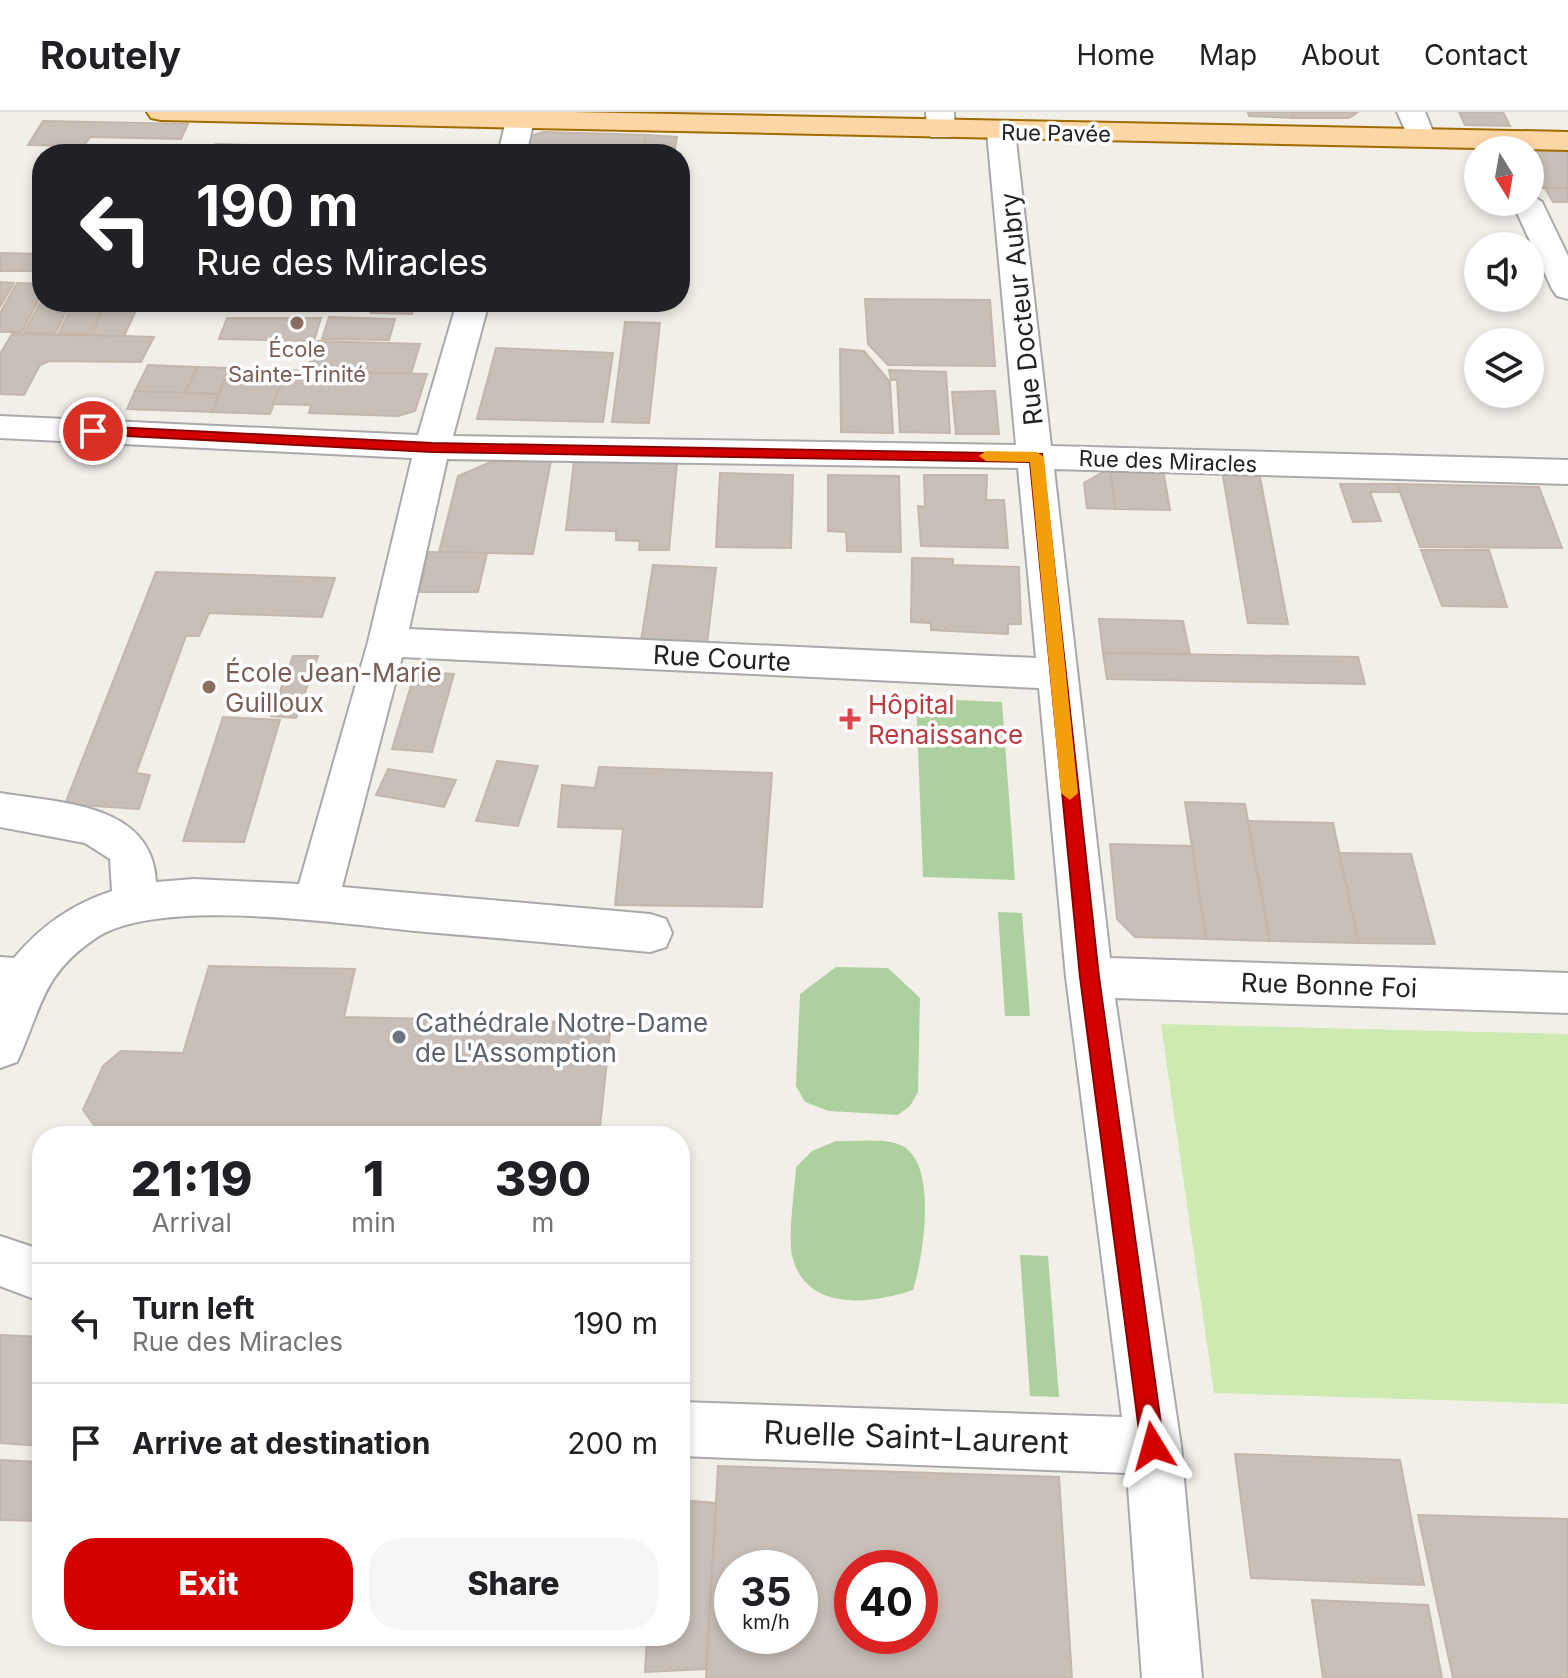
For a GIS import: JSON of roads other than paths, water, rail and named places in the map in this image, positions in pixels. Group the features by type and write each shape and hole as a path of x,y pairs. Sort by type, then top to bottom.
{"main road":[{"name":"Rue Pavée","path":"161,112 941,121 1001,132 1464,142"},
{"name":"Rue Pavée","path":"1544,142 1568,141"}],"street":[{"path":"1411,112 1422,139"},
{"path":"514,144 521,116"},
{"name":"Rue Docteur Aubry","path":"1001,132 1089,977 1153,1446 1172,1678"},
{"path":"1534,216 1568,289"},
{"path":"316,903 387,642 432,447 470,312"},
{"name":"Rue des Miracles","path":"0,427 432,447 1037,457 1568,472"},
{"name":"Rue Courte","path":"387,642 1057,674"},
{"path":"0,810 82,825 113,836 126,847 133,866 134,902"},
{"path":"0,1047 12,978 64,932 108,909 134,902 192,898 316,903 650,933"},
{"name":"Rue Bonne Foi","path":"1089,977 1568,993"},
{"path":"0,1261 32,1272"},
{"name":"Ruelle Saint-Laurent","path":"690,1429 1153,1446"}],"place":[{"name":"École Sainte-Trinité","path":"297,323"},
{"name":"École Jean-Marie Guilloux","path":"209,687"},
{"name":"Hôpital Renaissance","path":"850,719"},
{"name":"Cathédrale Notre-Dame de L'Assomption","path":"399,1037"}]}
